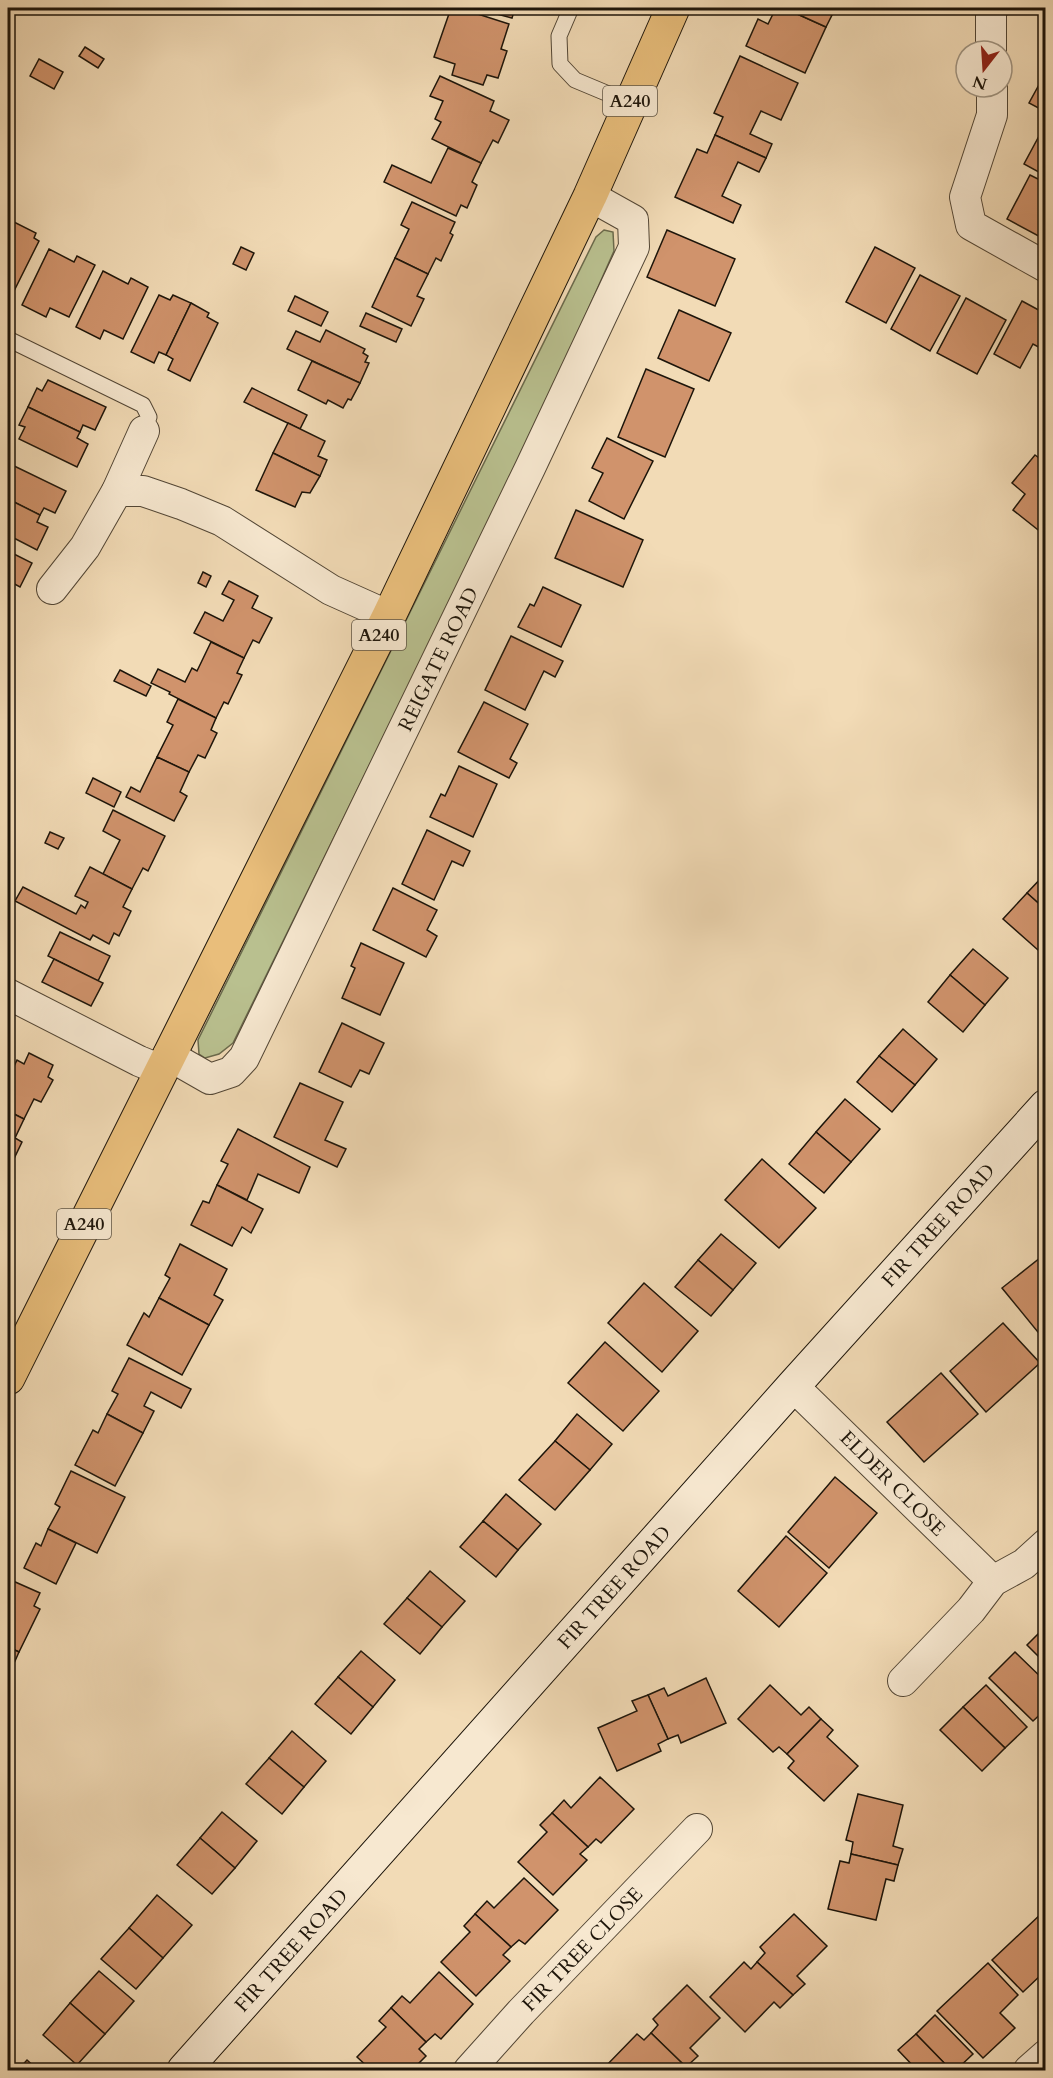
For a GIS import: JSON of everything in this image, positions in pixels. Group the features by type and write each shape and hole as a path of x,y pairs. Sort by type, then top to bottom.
{"highway":[{"name":"A240","path":"8,1378 389,616 590,196 673,8"}],"main road":[{"name":"FIR TREE ROAD","path":"184,2070 793,1386 1046,1106"}],"street":[{"path":"991,39 993,8"},
{"path":"992,99 992,115 965,197 971,225 1046,267"},
{"name":"REIGATE ROAD","path":"165,1062 210,1079 231,1072 244,1058 255,1036 634,247 633,220 590,196"},
{"path":"52,589 85,547 117,491 144,431"},
{"path":"117,491 143,491 222,521 331,590 389,616"},
{"path":"8,994 165,1062"},
{"name":"ELDER CLOSE","path":"793,1386 993,1581"},
{"path":"903,1681 971,1610 993,1581 1024,1564 1046,1544"},
{"name":"FIR TREE CLOSE","path":"469,2070 521,2012 697,1830"},
{"path":"1029,2070 1046,2055"}],"lane":[{"path":"572,8 559,36 560,64 574,80 630,103"},
{"path":"8,339 143,405 149,417 144,431"}],"green space":[{"path":"604,230 613,232 614,251 540,418 233,1043 219,1054 205,1058 199,1054 198,1040 596,237"}],"building":[{"path":"451,8 459,8 509,24 501,49 507,51 498,78 487,75 483,85 452,75 455,64 434,57"},
{"path":"474,8 515,8 512,18"},
{"path":"776,8 784,8 826,27 805,73 746,46 758,19 768,24"},
{"path":"784,8 816,8 832,15 826,27"},
{"path":"85,47 104,59 98,68 79,56"},
{"path":"740,56 798,83 781,120 761,111 750,134 772,144 766,158 715,135 723,117 714,113"},
{"path":"39,59 63,72 54,89 30,76"},
{"path":"1046,72 1046,112 1029,103"},
{"path":"440,76 494,101 490,111 509,120 498,143 493,140 481,163 432,139 441,122 435,119 443,101 430,96"},
{"path":"1046,123 1046,176 1024,164"},
{"path":"715,135 766,158 759,172 738,162 722,196 741,205 733,223 675,197 697,149 707,153"},
{"path":"448,148 481,163 472,182 477,185 467,208 461,205 456,216 384,182 392,165 431,183"},
{"path":"1030,175 1046,183 1046,240 1007,219"},
{"path":"412,202 455,222 450,233 453,235 441,261 436,258 428,274 395,258 409,229 401,225"},
{"path":"8,219 36,233 34,238 39,241 12,295 8,293"},
{"path":"667,230 735,259 715,306 647,277"},
{"path":"241,247 254,253 246,270 233,264"},
{"path":"875,247 915,268 886,323 846,302"},
{"path":"49,249 74,262 77,256 95,265 69,317 50,308 46,317 22,305"},
{"path":"395,258 428,274 417,296 424,299 411,326 372,307"},
{"path":"103,271 128,284 131,278 148,287 123,339 104,330 100,339 76,327"},
{"path":"920,275 960,296 930,351 891,329"},
{"path":"159,295 170,300 173,295 191,303 166,355 159,352 154,363 131,352"},
{"path":"295,296 328,312 321,326 288,311"},
{"path":"966,298 1006,320 977,374 937,353"},
{"path":"1022,301 1046,314 1046,351 1033,344 1020,368 994,354"},
{"path":"191,303 209,313 207,317 218,323 190,381 168,370 173,359 166,355"},
{"path":"679,310 731,333 709,381 658,358"},
{"path":"366,313 402,329 396,342 360,326"},
{"path":"326,330 365,349 363,353 368,356 365,362 369,363 360,383 287,349 296,331 320,342"},
{"path":"312,361 360,383 351,400 348,399 343,408 328,400 326,404 298,390"},
{"path":"646,369 694,389 665,457 618,437"},
{"path":"48,380 106,407 95,430 83,425 80,432 28,407 37,388 42,391"},
{"path":"252,388 307,415 300,429 244,402"},
{"path":"28,407 80,432 77,438 88,444 77,467 19,439 25,427 19,425"},
{"path":"288,423 325,441 318,456 327,460 320,476 273,453"},
{"path":"607,438 653,461 624,519 589,501 603,473 592,468"},
{"path":"273,453 320,476 310,493 302,492 295,507 256,490"},
{"path":"1035,455 1046,463 1046,529 1042,533 1013,510 1025,494 1012,483"},
{"path":"8,463 66,491 55,513 44,508 40,515 8,499"},
{"path":"8,499 40,515 37,522 48,527 37,550 8,535"},
{"path":"576,510 643,540 623,587 555,558"},
{"path":"8,551 32,563 20,587 11,582 8,589"},
{"path":"203,572 211,576 206,587 198,583"},
{"path":"229,581 258,596 252,608 272,618 259,643 253,640 244,658 194,633 205,612 223,621 234,600 222,594"},
{"path":"543,587 581,605 561,647 518,627 530,604 534,606"},
{"path":"511,636 563,661 555,677 544,671 525,710 485,690"},
{"path":"211,642 244,658 237,673 242,675 228,704 224,702 216,718 151,683 158,669 185,682 192,668 197,671"},
{"path":"120,670 151,686 146,696 114,681"},
{"path":"178,699 216,718 211,730 217,733 205,758 198,755 189,772 157,757 173,725 167,722"},
{"path":"484,702 528,724 510,759 517,763 509,778 458,752"},
{"path":"157,757 189,772 180,792 187,796 174,821 126,797 131,787 140,792"},
{"path":"459,766 497,784 473,837 430,817 441,794 445,796"},
{"path":"93,778 121,792 114,807 86,793"},
{"path":"113,810 165,836 148,871 143,868 132,889 103,874 120,840 103,831"},
{"path":"427,830 470,851 463,866 452,861 434,900 402,884"},
{"path":"50,832 64,838 58,849 45,843"},
{"path":"90,867 132,889 123,907 131,911 119,936 114,933 109,944 93,935 90,940 15,901 23,887 76,914 81,905 85,908 88,902 75,896"},
{"path":"1046,873 1046,910 1027,893"},
{"path":"393,888 437,910 427,930 437,936 426,957 373,930"},
{"path":"1027,893 1046,910 1046,941 1038,950 1003,919"},
{"path":"60,932 110,956 98,981 48,956"},
{"path":"361,943 404,963 380,1015 342,998 355,968 351,966"},
{"path":"973,949 1008,978 985,1005 950,975"},
{"path":"54,959 103,983 91,1006 42,982"},
{"path":"950,975 985,1005 963,1032 928,1002"},
{"path":"342,1023 384,1043 369,1074 360,1070 351,1087 319,1072"},
{"path":"903,1029 937,1059 915,1085 879,1056"},
{"path":"29,1053 53,1065 48,1077 53,1080 41,1102 34,1099 24,1119 8,1111 8,1079 17,1060 24,1064"},
{"path":"879,1056 915,1085 892,1112 857,1082"},
{"path":"300,1083 343,1102 325,1140 346,1149 337,1167 274,1137"},
{"path":"845,1099 880,1129 851,1162 816,1132"},
{"path":"8,1111 24,1119 15,1138 22,1142 10,1167 8,1166"},
{"path":"238,1129 310,1167 299,1193 258,1174 247,1200 217,1185 228,1164 221,1161"},
{"path":"816,1132 851,1162 824,1193 789,1164"},
{"path":"762,1159 816,1208 779,1248 725,1200"},
{"path":"217,1185 263,1209 251,1233 242,1227 232,1246 191,1225 203,1201 209,1203"},
{"path":"721,1234 756,1263 733,1290 698,1260"},
{"path":"180,1244 227,1269 214,1295 223,1300 209,1325 159,1298 170,1278 165,1275"},
{"path":"1046,1255 1046,1342 1002,1288"},
{"path":"698,1260 733,1290 711,1316 675,1287"},
{"path":"644,1283 698,1331 662,1372 608,1323"},
{"path":"159,1298 209,1325 182,1375 127,1345 144,1313 149,1317"},
{"path":"1003,1323 1040,1363 986,1412 950,1371"},
{"path":"605,1342 659,1391 623,1431 568,1383"},
{"path":"129,1358 191,1389 181,1408 151,1392 144,1406 154,1411 143,1433 107,1414 118,1394 112,1391"},
{"path":"941,1373 978,1414 924,1462 887,1422"},
{"path":"107,1414 143,1433 115,1486 75,1465 93,1430 98,1433"},
{"path":"577,1414 612,1444 590,1470 555,1441"},
{"path":"555,1441 590,1470 555,1510 519,1480"},
{"path":"71,1471 125,1497 97,1553 48,1529 60,1507 55,1504"},
{"path":"835,1477 877,1513 829,1568 788,1532"},
{"path":"506,1494 541,1524 518,1550 483,1521"},
{"path":"483,1521 518,1550 496,1577 460,1547"},
{"path":"48,1529 76,1543 56,1584 24,1568 36,1543 41,1546"},
{"path":"786,1536 827,1573 779,1627 738,1591"},
{"path":"430,1571 465,1601 442,1627 407,1598"},
{"path":"13,1581 40,1593 34,1606 40,1609 19,1652 8,1647 8,1593"},
{"path":"407,1598 442,1627 420,1654 384,1624"},
{"path":"1046,1626 1046,1664 1027,1645"},
{"path":"8,1647 19,1652 8,1677"},
{"path":"361,1651 395,1680 373,1707 338,1677"},
{"path":"1015,1652 1046,1682 1046,1709 1033,1721 989,1678"},
{"path":"338,1677 373,1707 351,1734 315,1704"},
{"path":"706,1678 726,1723 681,1743 678,1735 668,1739 648,1695 664,1688 668,1696"},
{"path":"770,1685 801,1715 809,1707 821,1719 787,1754 779,1747 773,1752 738,1719"},
{"path":"986,1685 1027,1727 1005,1748 963,1707"},
{"path":"648,1695 668,1739 658,1744 661,1751 617,1771 598,1728 637,1711 632,1701"},
{"path":"963,1707 1005,1748 982,1771 940,1730"},
{"path":"821,1719 833,1730 827,1737 858,1766 824,1801 788,1768 794,1761 787,1754"},
{"path":"292,1731 326,1761 304,1787 269,1758"},
{"path":"269,1758 304,1787 282,1814 246,1784"},
{"path":"600,1777 634,1809 601,1843 596,1839 588,1847 552,1813 564,1800 571,1808"},
{"path":"858,1794 903,1805 893,1846 903,1849 898,1865 851,1854 853,1842 846,1840"},
{"path":"222,1812 257,1841 235,1868 200,1838"},
{"path":"552,1813 588,1847 580,1854 587,1860 553,1895 518,1862 547,1832 540,1825"},
{"path":"200,1838 235,1868 212,1894 177,1865"},
{"path":"851,1854 898,1865 894,1881 886,1879 876,1920 828,1909 840,1861 849,1863"},
{"path":"524,1878 558,1910 525,1944 519,1940 511,1947 475,1914 487,1901 494,1908"},
{"path":"157,1895 192,1925 163,1958 129,1928"},
{"path":"1043,1912 1046,1915 1046,1978 1042,1974 1023,1992 992,1960"},
{"path":"475,1914 511,1947 503,1955 510,1961 476,1996 441,1962 470,1932 464,1926"},
{"path":"794,1914 827,1946 797,1976 805,1984 793,1995 757,1962 765,1953 760,1947"},
{"path":"129,1928 163,1958 136,1989 101,1959"},
{"path":"744,1962 751,1969 757,1962 793,1995 780,2008 774,2002 745,2032 710,1997"},
{"path":"988,1963 1018,1995 1000,2013 1015,2028 983,2058 937,2011"},
{"path":"99,1971 134,2001 105,2034 70,2003"},
{"path":"439,1972 473,2004 441,2039 435,2034 426,2042 391,2008 402,1996 410,2003"},
{"path":"687,1985 720,2018 690,2048 698,2056 686,2067 651,2033 658,2025 653,2019"},
{"path":"70,2003 105,2034 77,2065 43,2035"},
{"path":"391,2008 426,2042 419,2049 426,2056 412,2070 371,2070 357,2057 386,2027 379,2021"},
{"path":"935,2015 973,2054 956,2070 951,2070 916,2034"},
{"path":"651,2033 686,2067 682,2070 603,2069 637,2034 644,2040"},
{"path":"916,2034 951,2070 917,2070 898,2050"},
{"path":"27,2060 38,2070 18,2070"}]}
